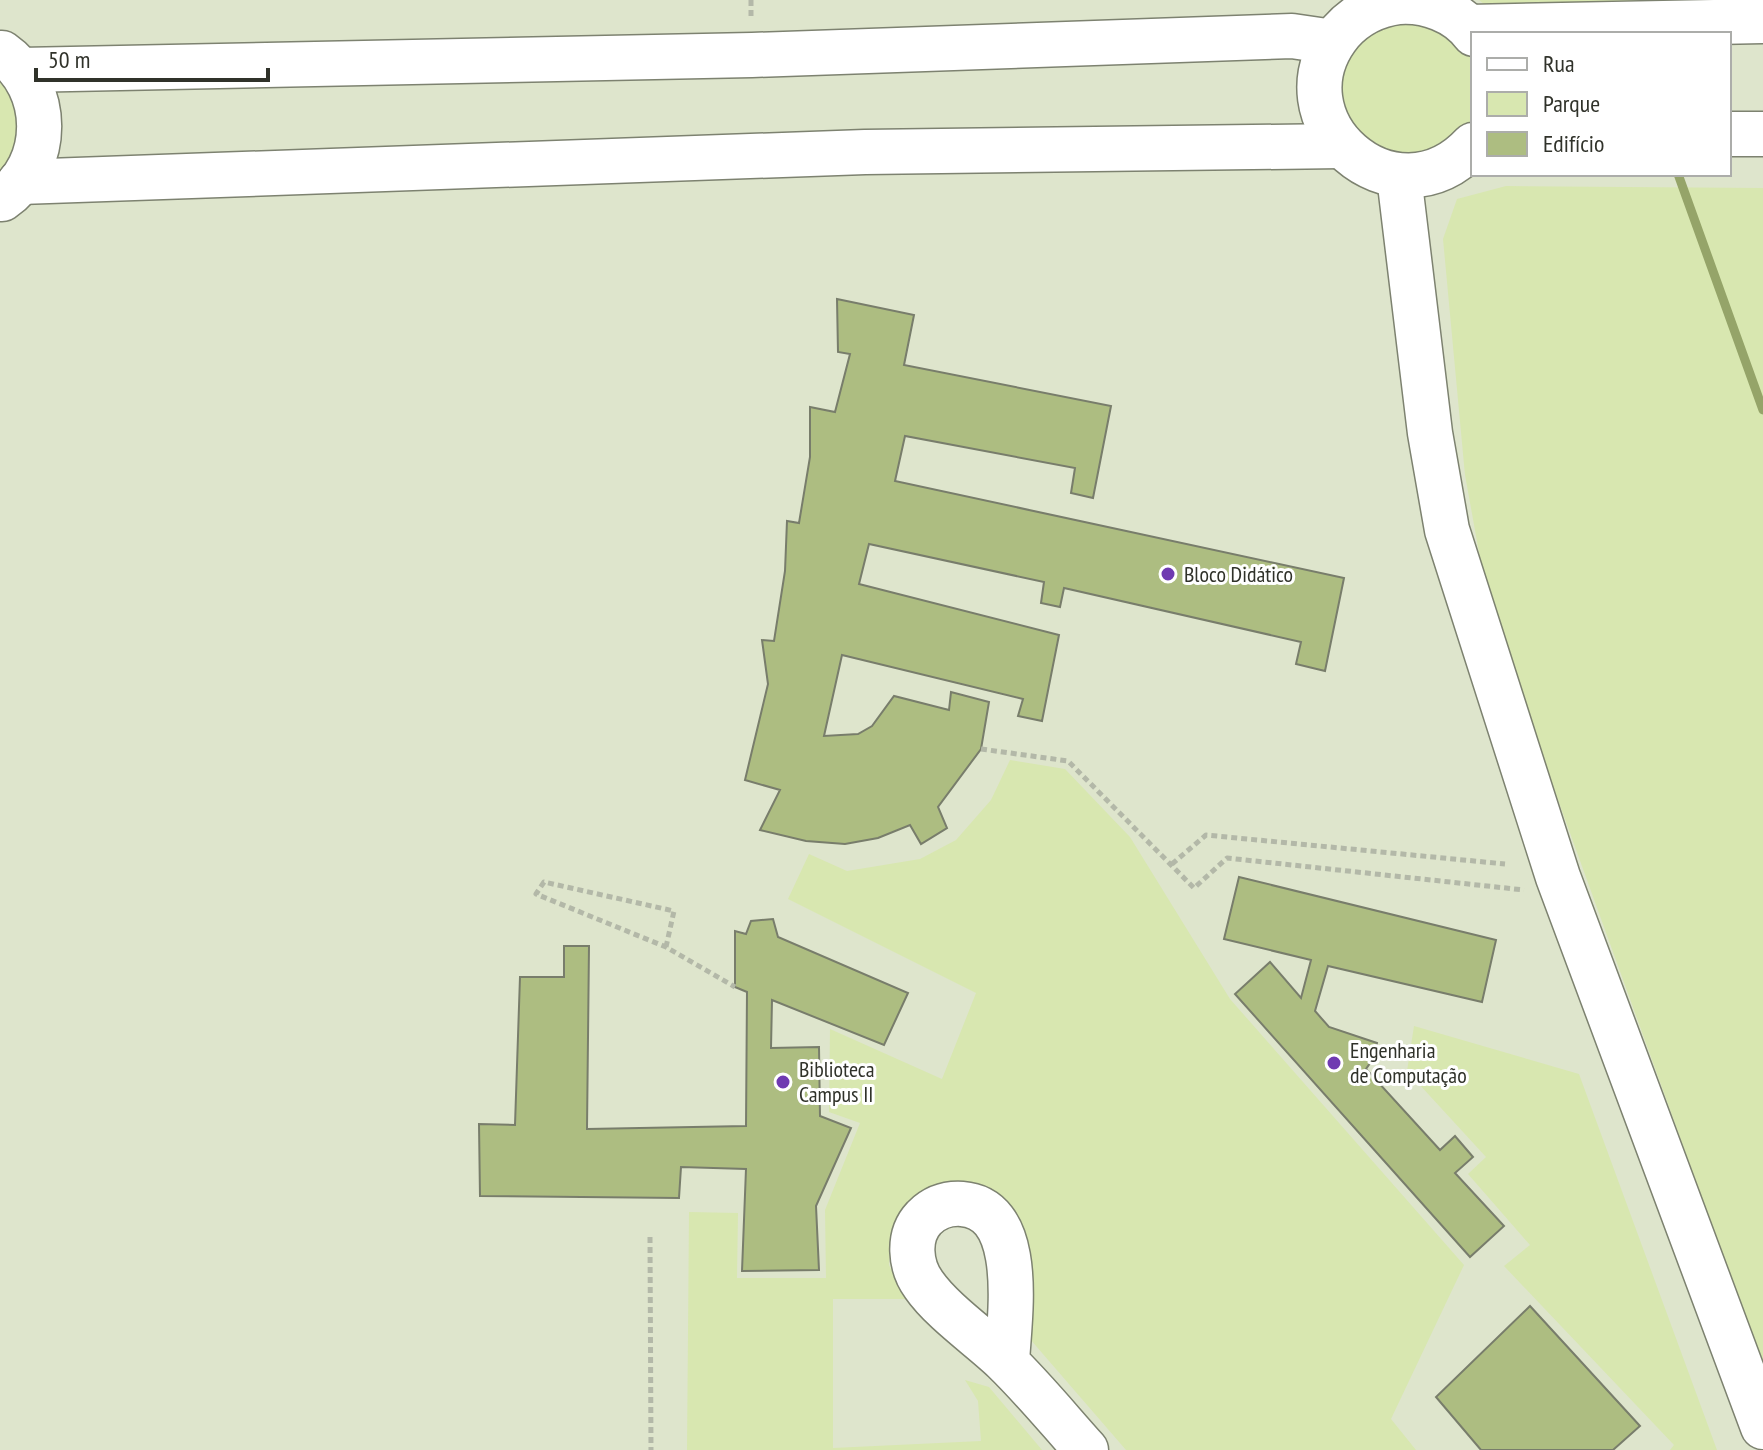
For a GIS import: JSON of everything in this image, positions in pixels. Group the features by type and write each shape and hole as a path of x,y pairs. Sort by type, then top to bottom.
{"street":[{"path":"1471,147 1443,169 1422,175 1399,176 1368,166 1341,146 1329,127 1321,95 1324,62 1333,42 1366,12 1408,1 1451,14 1471,31 1763,21"},
{"path":"10,61 752,55 1292,36 1333,42"},
{"path":"10,61 31,88 40,127 34,156 10,191"},
{"path":"10,191 865,152 1341,146"},
{"path":"1399,176 1430,433 1447,530 1558,877 1763,1427"},
{"path":"1007,1362 1086,1450"}],"path":[{"path":"981,749 1068,761 1194,888 1227,858 1520,892"},
{"path":"1172,864 1206,835 1505,864"},
{"path":"666,947 674,911 544,882 536,894 666,947 735,987"},
{"path":"650,1237 651,1450"}],"shaded area":[{"path":"0,0 1763,0 1763,1450 0,1450"}],"green space":[{"path":"1479,0 1763,0 1498,15"},
{"path":"1366,12 1471,34 1471,146 1422,175 1322,106"},
{"path":"0,78 14,100 18,125 13,150 0,172"},
{"path":"1506,186 1763,188 1763,1367 1514,678 1482,569 1465,475 1443,239 1457,199"},
{"path":"1010,760 1065,769 1130,837 1230,999 1464,1265 1391,1419 1416,1450 1126,1450 1017,1324 977,1192 891,1241 889,1265 905,1299 833,1299 833,1448 981,1441 978,1401 965,1380 989,1387 1042,1450 687,1450 689,1212 738,1213 737,1278 826,1278 825,1210 860,1123 829,1112 830,1029 942,1079 976,993 788,899 809,854 847,871 920,859 956,840 991,800"},
{"path":"1414,1026 1579,1074 1717,1450 1670,1450 1674,1445 1504,1266 1530,1245 1468,1174 1486,1157 1407,1071"}],"building":[{"name":"Bloco Didático","path":"837,299 914,315 904,365 1111,406 1093,498 1071,493 1075,468 905,436 895,481 1344,578 1325,671 1296,664 1301,642 1064,588 1060,607 1041,603 1044,582 869,544 859,584 1059,635 1042,721 1018,716 1023,699 842,655 824,736 858,734 872,726 894,696 949,710 951,692 989,702 981,749 938,807 947,828 921,844 910,825 878,838 845,844 806,841 760,830 780,790 745,780 768,684 762,640 774,641 785,571 787,521 799,523 810,457 810,407 835,412 850,354 838,352"},
{"name":"Engenharia de Computação","path":"1239,877 1496,940 1482,1002 1328,966 1315,1011 1329,1027 1377,1043 1375,1056 1366,1069 1440,1150 1455,1136 1473,1157 1455,1173 1504,1226 1470,1257 1235,994 1270,962 1301,998 1311,960 1224,939"},
{"name":"Biblioteca Campus II","path":"773,919 778,937 908,993 884,1045 772,1000 771,1048 819,1047 820,1116 851,1128 816,1206 819,1270 742,1271 746,1169 681,1167 679,1198 480,1196 479,1124 515,1125 520,977 564,977 564,946 589,946 587,1129 746,1126 747,992 735,987 735,931 746,934 751,921"},
{"path":"1530,1306 1640,1426 1613,1450 1481,1450 1436,1397"}],"waterway":[{"path":"1679,176 1763,410"}],"place":[{"name":"Bloco Didático","path":"1168,574"},
{"name":"Engenharia de Computação","path":"1334,1063"},
{"name":"Biblioteca Campus II","path":"783,1082"}]}
